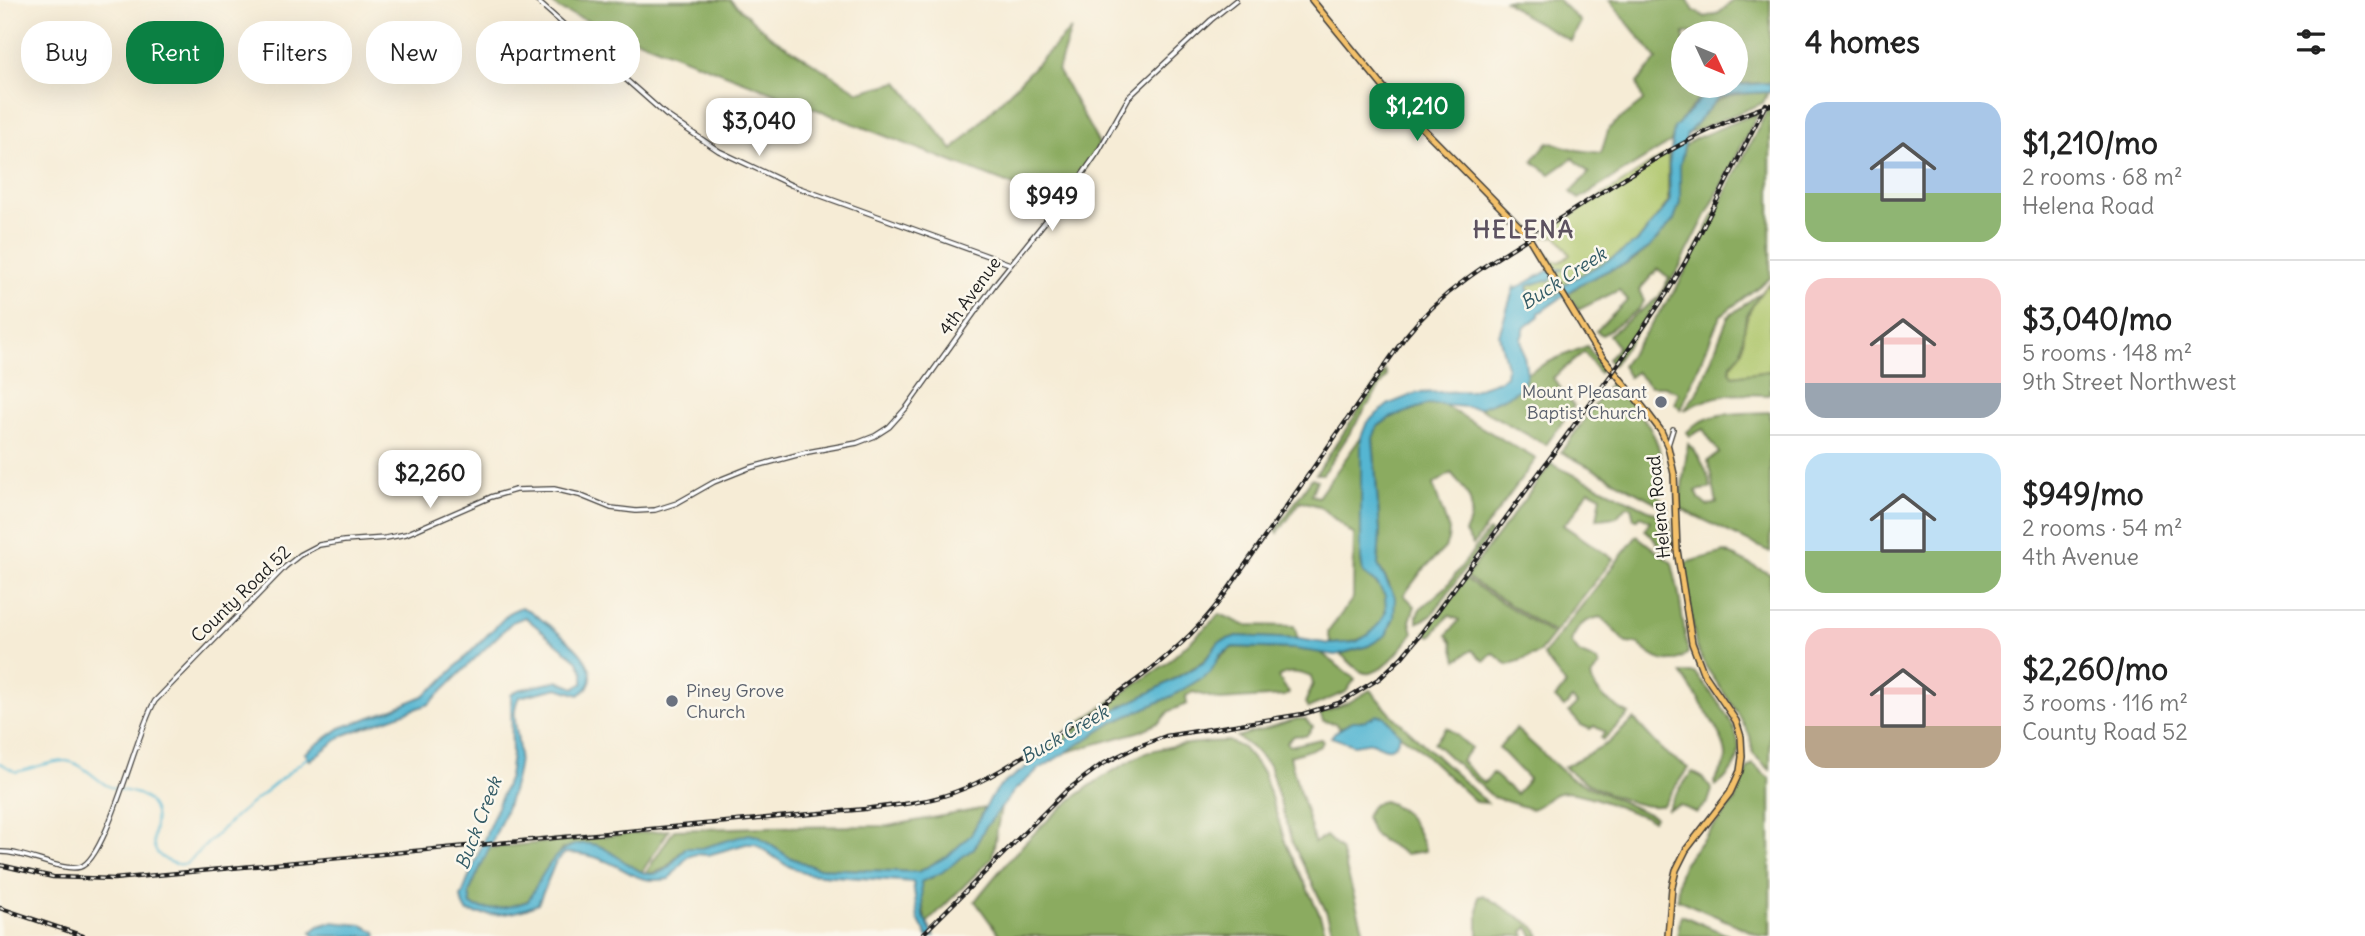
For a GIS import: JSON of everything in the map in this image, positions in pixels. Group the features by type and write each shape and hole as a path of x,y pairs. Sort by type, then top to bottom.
{"main road":[{"name":"Helena Road","path":"1312,0 1389,94 1463,172 1521,226 1601,357 1651,418 1668,447 1674,474 1677,550 1692,643 1703,673 1736,721 1741,737 1742,757 1740,771 1730,793 1686,850 1676,870 1668,936"}],"street":[{"path":"536,0 666,115 724,154 799,188 1010,264"},
{"name":"4th Avenue","path":"857,443 881,432 897,418 1010,264 1087,168 1132,92 1236,0"},
{"path":"1668,447 1673,429"},
{"name":"County Road 52","path":"0,852 20,853 71,867 84,865 94,856 123,785 142,726 159,695 285,567 314,548 344,541 376,540 406,534 491,497 526,488 559,490 623,510 655,510 677,503 714,482 750,468 808,452 857,443"}],"green space":[{"path":"549,0 730,0 770,36 859,92 898,82 953,150 1071,29 1058,70 1099,144 1086,167 1058,203 640,41 640,21 588,21 560,10"},
{"path":"1505,0 1558,0 1581,22 1571,41 1524,15"},
{"path":"1609,0 1688,0 1694,11 1705,17 1719,13 1734,0 1770,0 1770,83 1748,84 1748,21 1671,21 1671,98 1700,98 1678,126 1671,142 1579,199 1571,192 1589,173 1573,158 1550,174 1532,161 1548,142 1601,153 1609,128 1643,101 1637,83 1657,59"},
{"path":"1768,92 1763,103 1687,134 1705,111 1720,99 1748,98 1748,93"},
{"path":"1768,109 1770,278 1720,316 1681,409 1675,404 1678,393 1665,386 1650,386 1636,372 1629,377 1622,366 1676,289"},
{"path":"1759,112 1679,268 1613,365 1608,359 1618,347 1609,335 1659,297 1669,278 1658,269 1639,290 1644,301 1638,310 1602,335 1596,331 1628,300 1619,290 1578,310 1568,294 1582,283 1629,263 1650,247 1680,202 1680,165 1684,147 1694,139"},
{"path":"1668,153 1668,202 1638,241 1567,283 1558,294 1537,300 1528,286 1551,268 1544,256 1548,254 1554,261 1560,262 1570,255 1557,236 1538,237"},
{"path":"1770,283 1770,371 1732,376 1731,368 1742,351 1745,324 1750,311 1760,293"},
{"path":"1761,292 1746,316 1741,353 1731,364 1730,371 1733,376 1770,371 1770,392 1768,395 1734,394 1715,397 1684,410 1699,390 1728,317"},
{"path":"1587,346 1603,368 1599,373 1584,352 1553,378 1574,406 1546,445 1479,408 1514,392 1520,387 1527,373"},
{"path":"1385,371 1387,376 1323,474 1316,474"},
{"path":"1613,380 1652,431 1660,455 1661,470 1653,488 1668,509 1561,452"},
{"path":"1428,404 1443,405 1536,459 1473,545 1465,533 1471,508 1463,487 1451,473 1433,485 1449,530 1448,540 1445,548 1422,571 1404,595 1415,606 1410,621 1413,633 1384,666 1369,673 1362,672 1340,654 1368,646 1386,635 1394,617 1389,584 1378,565 1380,532 1373,438 1377,427 1390,418"},
{"path":"1770,412 1770,552 1679,508 1688,444 1703,464 1711,488 1696,491 1700,500 1707,506 1717,503 1708,461 1719,453 1703,429 1690,436 1687,432 1705,419 1715,416"},
{"path":"1361,437 1363,573 1384,593 1386,604 1383,617 1375,629 1364,637 1352,642 1331,644 1328,632 1353,598 1354,535 1319,506 1301,501 1278,533 1276,530 1312,478 1317,480 1311,495 1318,497"},
{"path":"1551,464 1670,520 1672,545 1664,551 1661,549 1645,530 1650,521 1641,516 1634,519 1631,507 1626,506 1617,517 1597,519 1601,496 1589,490 1563,525 1613,559 1554,633 1466,577"},
{"path":"1488,531 1491,533 1431,616 1417,623 1420,609 1446,587"},
{"path":"1637,536 1672,563 1688,653 1675,661 1662,660 1649,654 1638,644 1626,643 1601,617 1582,625 1571,642 1579,653 1597,661 1599,666 1591,677 1600,694 1629,714 1603,740 1601,738 1605,732 1594,726 1590,729 1581,725 1569,712 1577,704 1572,699 1564,707 1555,698 1566,685 1543,655"},
{"path":"1725,552 1770,574 1770,770 1753,754 1750,736 1696,647 1684,563"},
{"path":"1465,579 1553,635 1538,654 1508,665 1493,653 1484,661 1472,650 1457,660 1452,641 1447,635 1459,620 1449,615 1431,636 1425,633"},
{"path":"1220,614 1244,625 1294,626 1298,639 1237,636 1219,642 1203,662 1112,711 1043,755 1037,751 1167,663"},
{"path":"1233,647 1320,652 1355,679 1346,692 1308,708 1305,703 1313,684 1311,677 1298,673 1286,673 1278,677 1289,693 1285,696 1220,700 1193,692 1186,696 1187,704 1169,711 1160,722 1141,731 1064,753 1114,722 1172,696"},
{"path":"1681,673 1695,673 1730,719 1736,733 1739,746 1737,759 1728,775 1715,786 1714,782 1726,760 1725,749 1708,714"},
{"path":"1370,690 1391,714 1487,803 1476,802 1414,744 1400,735 1385,717 1354,721 1339,729 1336,724 1323,721 1320,713 1348,703"},
{"path":"1305,719 1313,727 1306,736 1291,738 1287,743 1290,746 1321,739 1323,742 1319,747 1290,756 1314,843 1326,836 1341,850 1365,936 1334,936 1326,911 1292,842 1269,765 1237,737"},
{"path":"1634,719 1663,751 1688,768 1663,805 1640,804 1611,795 1564,767 1608,743"},
{"path":"1447,727 1471,748 1461,761 1484,783 1493,773 1516,794 1529,779 1499,748 1516,729 1570,778 1655,817 1653,820 1592,797 1568,792 1555,794 1531,809 1493,797 1434,743"},
{"path":"1228,741 1243,748 1263,772 1286,844 1327,936 1000,936 975,901 1024,844 1059,810 1099,780 1145,753 1177,745"},
{"path":"1753,764 1770,779 1770,936 1761,936 1677,899 1679,877 1684,862 1734,802 1748,768"},
{"path":"1692,772 1702,777 1712,790 1708,802 1696,813 1680,805 1668,809 1674,797"},
{"path":"1384,801 1406,814 1426,851 1406,854 1373,834 1366,817 1372,806"},
{"path":"1001,807 992,858 926,924 919,884 974,848"},
{"path":"985,808 971,835 948,856 918,872 816,868 789,857 758,836 749,835 702,848 685,848 664,869 645,874 674,830 888,826"},
{"path":"669,830 642,872 625,863 562,849 528,901 492,909 471,905 469,893 488,848"},
{"path":"1483,895 1535,927 1540,936 1533,936 1528,927 1523,932 1525,936 1478,936 1478,897"},
{"path":"1681,915 1730,936 1677,936"}],"water":[{"path":"1770,83 1770,92 1748,93 1748,84"},
{"path":"1702,98 1718,98 1687,134 1680,165 1680,202 1674,220 1650,247 1628,263 1582,283 1539,313 1539,316 1525,327 1521,339 1527,373 1523,386 1510,395 1479,408 1428,404 1390,418 1377,427 1373,438 1380,532 1378,565 1395,597 1394,617 1386,635 1368,646 1336,655 1294,649 1233,647 1220,655 1210,673 1172,696 1114,722 1038,770 1015,790 985,828 974,848 941,873 921,882 923,916 934,936 927,936 918,919 913,882 808,874 786,865 755,844 687,857 669,879 658,880 641,878 594,857 565,853 555,863 538,904 503,914 468,912 461,897 509,777 512,754 511,695 518,690 558,681 575,688 583,683 583,672 578,661 525,617 512,622 429,704 344,735 310,760 305,753 340,728 423,696 439,684 510,612 521,607 530,611 577,649 591,673 589,685 579,695 558,688 519,697 515,711 519,756 513,790 469,893 471,905 492,909 528,901 553,859 571,846 583,843 601,847 639,870 651,874 666,869 685,848 702,848 749,834 757,836 789,857 816,868 918,872 948,856 971,835 1000,786 1112,711 1203,663 1219,642 1237,636 1298,639 1331,644 1356,642 1368,635 1379,624 1386,611 1385,596 1378,585 1363,573 1361,559 1361,437 1367,422 1389,404 1417,393 1470,391 1499,381 1506,375 1507,367 1499,335 1514,287 1515,289 1551,269 1564,269 1550,281 1528,286 1533,298 1539,302 1558,294 1566,283 1638,241 1670,202 1669,165 1674,128"},
{"path":"1377,715 1385,717 1400,735 1391,748 1372,742 1354,745 1331,737 1353,721 1365,721"},
{"path":"332,922 362,925 376,932 377,936 314,936 311,932"}],"waterway":[{"name":"Buck Creek","path":"0,763 16,772 53,762 70,762 81,766 106,785 141,795 154,810 153,840 158,854 173,863 186,864 237,815 308,757"}],"railway":[{"path":"921,936 1066,791 1101,765 1166,736 1303,714 1339,703 1380,678 1402,657 1613,372 1667,293 1766,104"},
{"path":"0,865 53,877 114,879 865,809 922,801 969,787 1008,766 1102,704 1146,673 1186,639 1222,598 1405,337 1440,300 1500,256 1664,154 1715,127 1770,105"},
{"path":"0,908 83,936"}],"place":[{"name":"Mount Pleasant Baptist Church","path":"1661,402"},
{"name":"Piney Grove Church","path":"672,701"}],"district":[{"name":"HELENA","path":"1524,230"}]}
